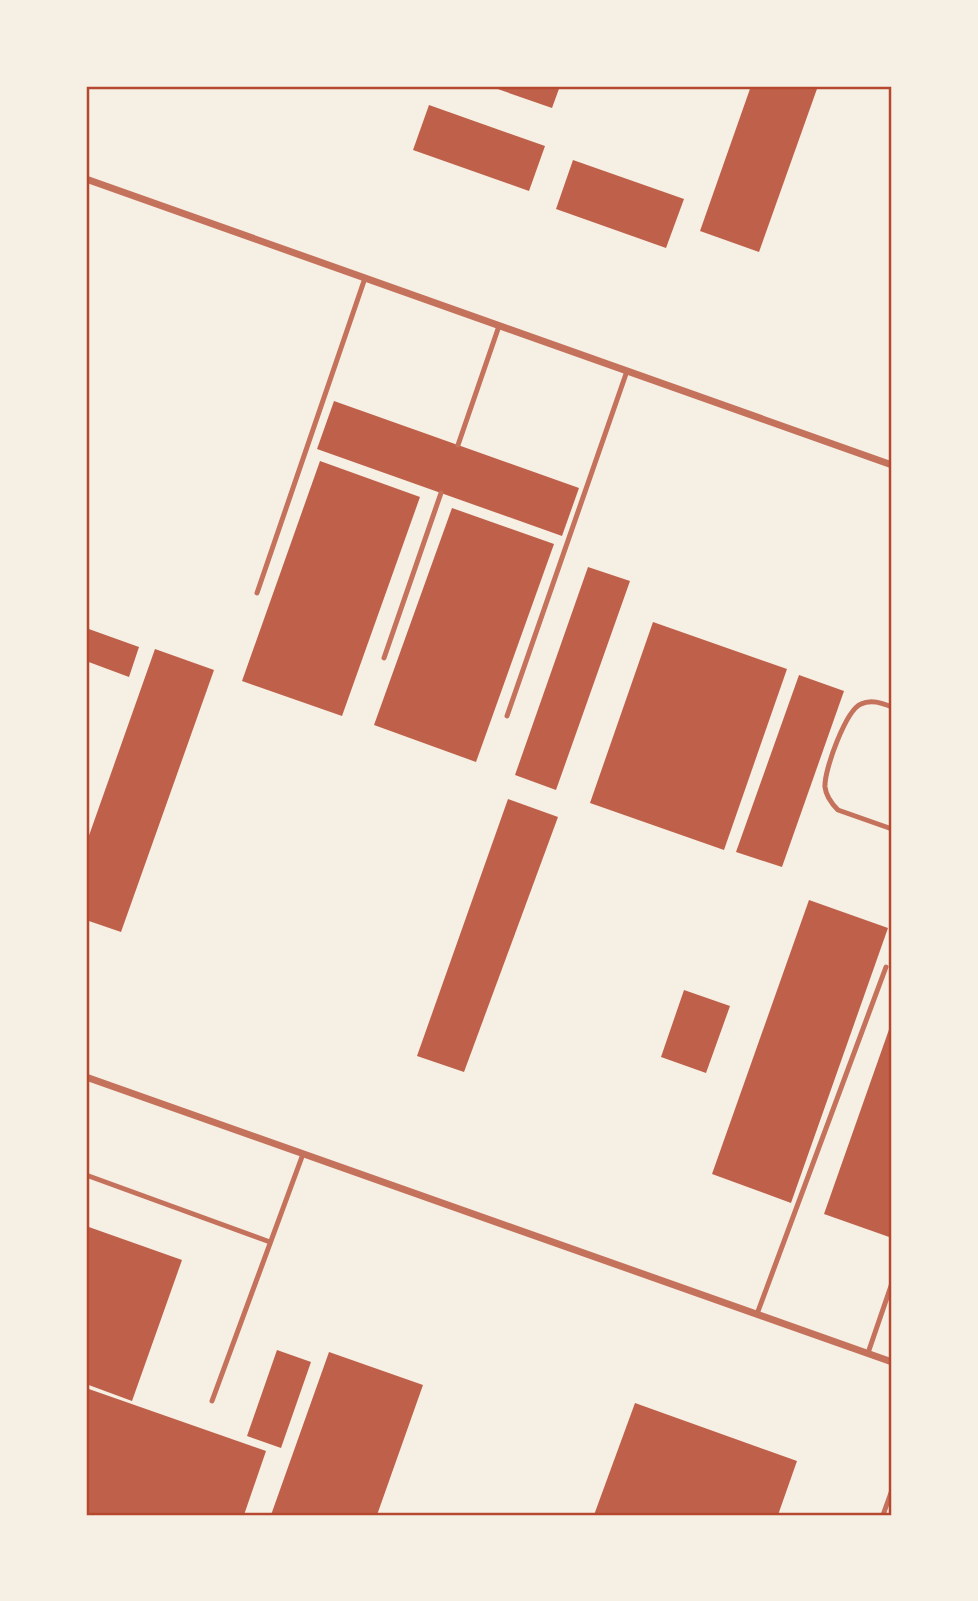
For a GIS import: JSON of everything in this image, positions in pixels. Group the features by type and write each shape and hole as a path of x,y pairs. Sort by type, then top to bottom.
{"street":[{"path":"86,179 892,465"},
{"path":"86,1077 892,1362"}],"lane":[{"path":"257,593 365,278"},
{"path":"458,445 499,326"},
{"path":"508,716 627,371"},
{"path":"384,657 441,493"},
{"path":"892,707 873,701 864,702 851,711 825,785 831,803 838,810 892,830"},
{"path":"757,1314 886,967"},
{"path":"212,1401 303,1154"},
{"path":"86,1175 270,1242"},
{"path":"868,1353 892,1283"},
{"path":"883,1515 892,1490"}],"building":[{"path":"489,86 560,86 552,108"},
{"path":"751,86 818,86 759,252 700,231"},
{"path":"429,105 545,146 529,191 413,150"},
{"path":"573,160 684,199 666,248 556,209"},
{"path":"334,401 579,488 562,536 317,449"},
{"path":"320,461 420,497 342,716 242,681"},
{"path":"452,508 554,544 476,762 374,725"},
{"path":"588,567 630,581 556,790 515,775"},
{"path":"653,622 787,669 724,850 590,803"},
{"path":"86,628 139,647 129,677 86,661"},
{"path":"155,649 214,670 121,932 86,920 86,844"},
{"path":"799,675 844,691 782,867 736,852"},
{"path":"508,799 558,817 464,1072 417,1056"},
{"path":"809,900 888,928 791,1203 712,1174"},
{"path":"684,990 730,1006 706,1073 661,1057"},
{"path":"892,1021 892,1238 824,1214"},
{"path":"86,1226 182,1260 132,1401 86,1384"},
{"path":"277,1350 311,1362 281,1448 247,1436"},
{"path":"329,1352 423,1385 377,1515 271,1515"},
{"path":"86,1388 266,1451 244,1515 86,1515"},
{"path":"635,1403 797,1461 778,1515 594,1515"}]}
